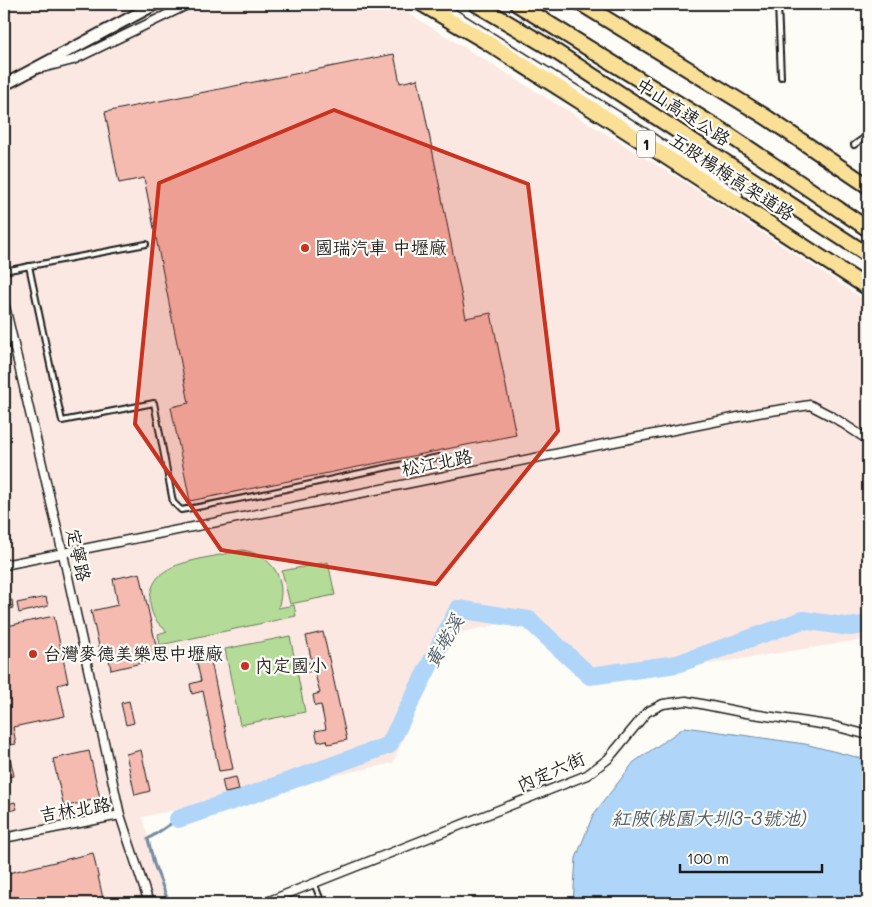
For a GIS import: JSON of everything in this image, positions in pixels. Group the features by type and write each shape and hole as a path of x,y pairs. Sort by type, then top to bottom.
{"highway":[{"name":"五股楊梅高架道路","path":"422,4 485,41 608,119 868,288"},
{"name":"中山高速公路","path":"476,4 547,46 868,255"},
{"name":"中山高速公路","path":"517,4 729,135 868,229"},
{"path":"582,4 759,112 868,186"}],"street":[{"path":"4,85 156,4"},
{"path":"30,71 73,60 189,4"},
{"path":"438,4 646,133 868,283"},
{"path":"110,28 116,32 139,28"},
{"name":"定寧路","path":"4,302 63,554 120,815"},
{"name":"松江北路","path":"4,565 748,415 810,405 834,417 868,440"},
{"name":"內定六街","path":"264,903 587,775 608,759 647,712 663,704 686,701 746,713 834,726 868,735"},
{"name":"吉林北路","path":"4,838 120,815 149,903"}],"lane":[{"path":"778,4 780,77"},
{"path":"854,145 868,135"},
{"path":"4,270 146,244"},
{"path":"29,266 62,421 154,403 173,502 181,510 241,500 439,457"},
{"path":"4,515 4,524"},
{"path":"314,883 322,903"}],"highlighted area":[{"path":"334,110 528,184 558,431 436,584 221,550 135,424 159,183"}],"shaded area":[{"path":"4,4 393,4 678,178 868,302 868,639 607,680 534,617 448,635 393,763 142,817 168,903 4,903"}],"green space":[{"path":"242,550 253,552 262,557 275,570 281,588 278,608 294,605 296,616 160,645 158,634 167,631 152,614 150,599 152,589 161,574 176,565"},
{"path":"328,562 335,595 290,604 282,571"},
{"path":"290,636 305,712 240,725 225,649"}],"water":[{"name":"紅陂(桃園大圳3-3號池)","path":"685,727 805,744 868,760 868,903 573,903 576,858 593,815 634,762"}],"building":[{"name":"國瑞汽車 中壢廠","path":"394,54 400,83 418,79 466,318 491,313 516,435 190,501 171,407 189,403 144,178 119,183 105,112"},
{"path":"140,573 159,659 111,670 109,658 102,659 91,611 118,605 113,579"},
{"path":"46,597 48,606 19,613 17,603"},
{"path":"12,600 13,608 4,610 4,602"},
{"name":"台灣麥德美樂思中壢廠","path":"54,616 68,682 58,685 65,716 13,727 16,744 4,746 4,619 6,619 7,626"},
{"path":"323,632 347,740 328,744 327,740 318,742 315,731 326,729 321,705 315,706 313,695 320,693 314,670 305,673 303,664 312,662 306,636"},
{"path":"210,656 233,769 219,771 203,691 192,694 190,684 201,681 196,659"},
{"path":"129,701 134,723 126,725 121,703"},
{"path":"141,750 150,791 135,795 126,754"},
{"path":"89,751 100,798 64,807 53,759"},
{"path":"9,753 14,776 6,777 4,754"},
{"path":"236,777 239,790 225,793 222,780"},
{"path":"15,802 17,809 4,813 4,805"},
{"path":"93,853 104,903 4,903 4,874"}],"waterway":[{"name":"黃墘溪","path":"178,819 389,745 458,609 529,620 590,676 677,664 803,620 850,627 868,624"},
{"name":"黃墘溪","path":"169,903 154,864 148,839 178,819"}],"place":[{"name":"國瑞汽車 中壢廠","path":"305,248"},
{"name":"台灣麥德美樂思中壢廠","path":"33,654"},
{"name":"內定國小","path":"245,666"}]}
